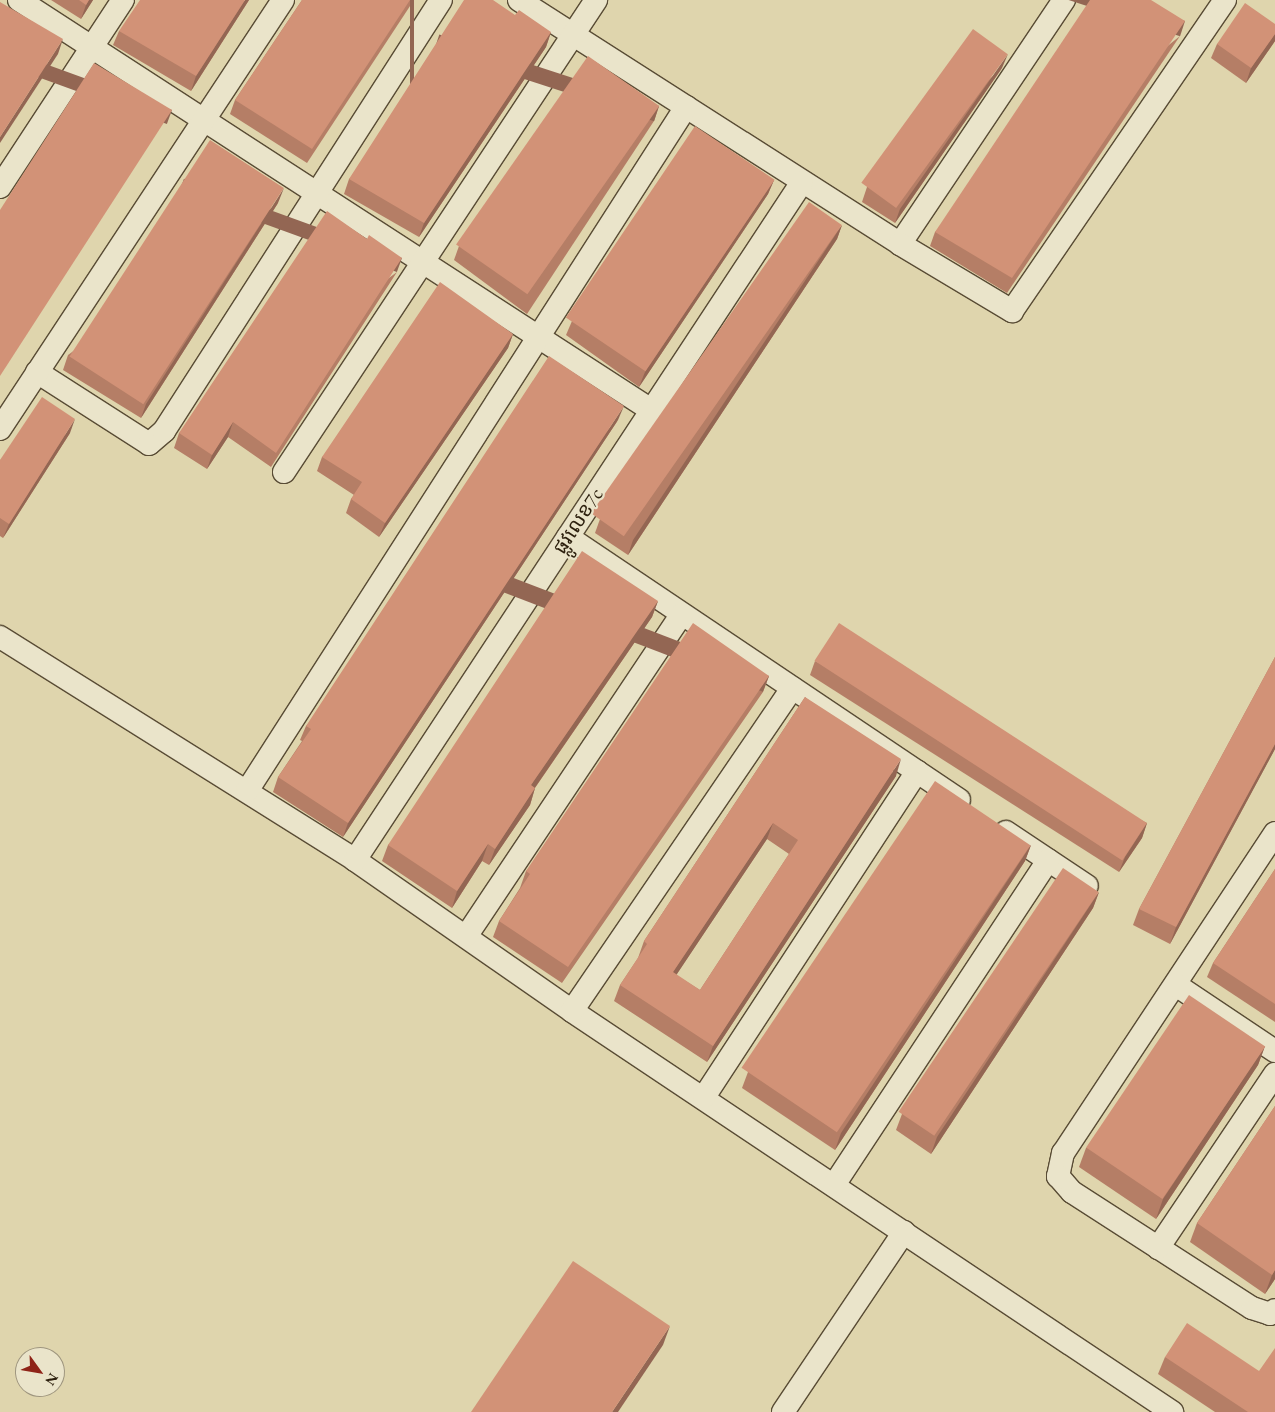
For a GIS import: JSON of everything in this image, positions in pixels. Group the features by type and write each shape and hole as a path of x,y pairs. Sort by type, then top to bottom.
{"street":[{"path":"19,0 651,410"},
{"path":"0,187 123,0"},
{"path":"0,429 283,0"},
{"path":"37,372 149,444 164,431 441,0"},
{"path":"519,0 900,244 1012,311 1225,0"},
{"path":"284,472 596,0"},
{"path":"900,244 1064,0"},
{"path":"247,791 686,107"},
{"name":"ផ្លូវលេខ7c","path":"355,860 802,182"},
{"path":"568,537 1097,893"},
{"path":"467,935 682,614"},
{"path":"0,637 355,860 467,935 572,1012 704,1097 1172,1412"},
{"path":"572,1012 792,688"},
{"path":"704,1097 917,772"},
{"path":"1275,833 1063,1154 1058,1176 1072,1192 1252,1308 1270,1314 1275,1310"},
{"path":"834,1185 1048,860"},
{"path":"1176,985 1275,1051"},
{"path":"1158,1248 1275,1074"},
{"path":"783,1412 904,1232"}],"building":[{"path":"79,0 89,0 86,5"},
{"path":"140,0 245,0 196,76 119,31"},
{"path":"302,0 410,0 312,149 235,100"},
{"path":"464,0 493,0 515,15 519,10 551,32 424,223 349,179"},
{"path":"1090,0 1151,0 1185,21 1012,278 935,232"},
{"path":"0,2 63,39 0,137"},
{"path":"1245,3 1275,24 1275,34 1251,68 1217,44"},
{"path":"973,29 1008,54 896,208 861,183"},
{"path":"588,56 659,106 527,294 456,244"},
{"path":"94,63 172,110 0,376 0,210"},
{"path":"695,126 775,180 645,371 566,318"},
{"path":"210,140 284,188 143,404 69,356"},
{"path":"809,202 842,225 624,536 591,513"},
{"path":"327,211 367,239 369,235 402,258 276,453 233,422 212,455 179,433"},
{"path":"440,282 513,334 385,523 351,499 362,482 322,457"},
{"path":"549,356 624,406 348,823 278,777 311,729 306,726"},
{"path":"42,397 75,419 9,524 0,518 0,460"},
{"path":"582,551 658,601 531,785 535,788 495,849 488,844 457,891 388,845"},
{"path":"693,623 769,676 568,967 499,921 530,874 526,871"},
{"path":"839,623 1147,823 1122,861 814,661"},
{"path":"1275,657 1275,744 1176,927 1139,909"},
{"path":"805,697 901,759 713,1046 620,985 647,944 644,941","holes":["773,823 798,840 700,990 673,972"]},
{"path":"935,781 1030,845 837,1132 742,1068"},
{"path":"1063,868 1099,892 934,1136 899,1112"},
{"path":"1275,869 1275,1004 1213,963"},
{"path":"1189,995 1265,1046 1162,1199 1086,1148"},
{"path":"1275,1106 1275,1270 1272,1275 1197,1223"},
{"path":"573,1261 670,1326 612,1412 471,1412"},
{"path":"1187,1323 1259,1371 1275,1348 1275,1412 1248,1412 1165,1357"}]}
